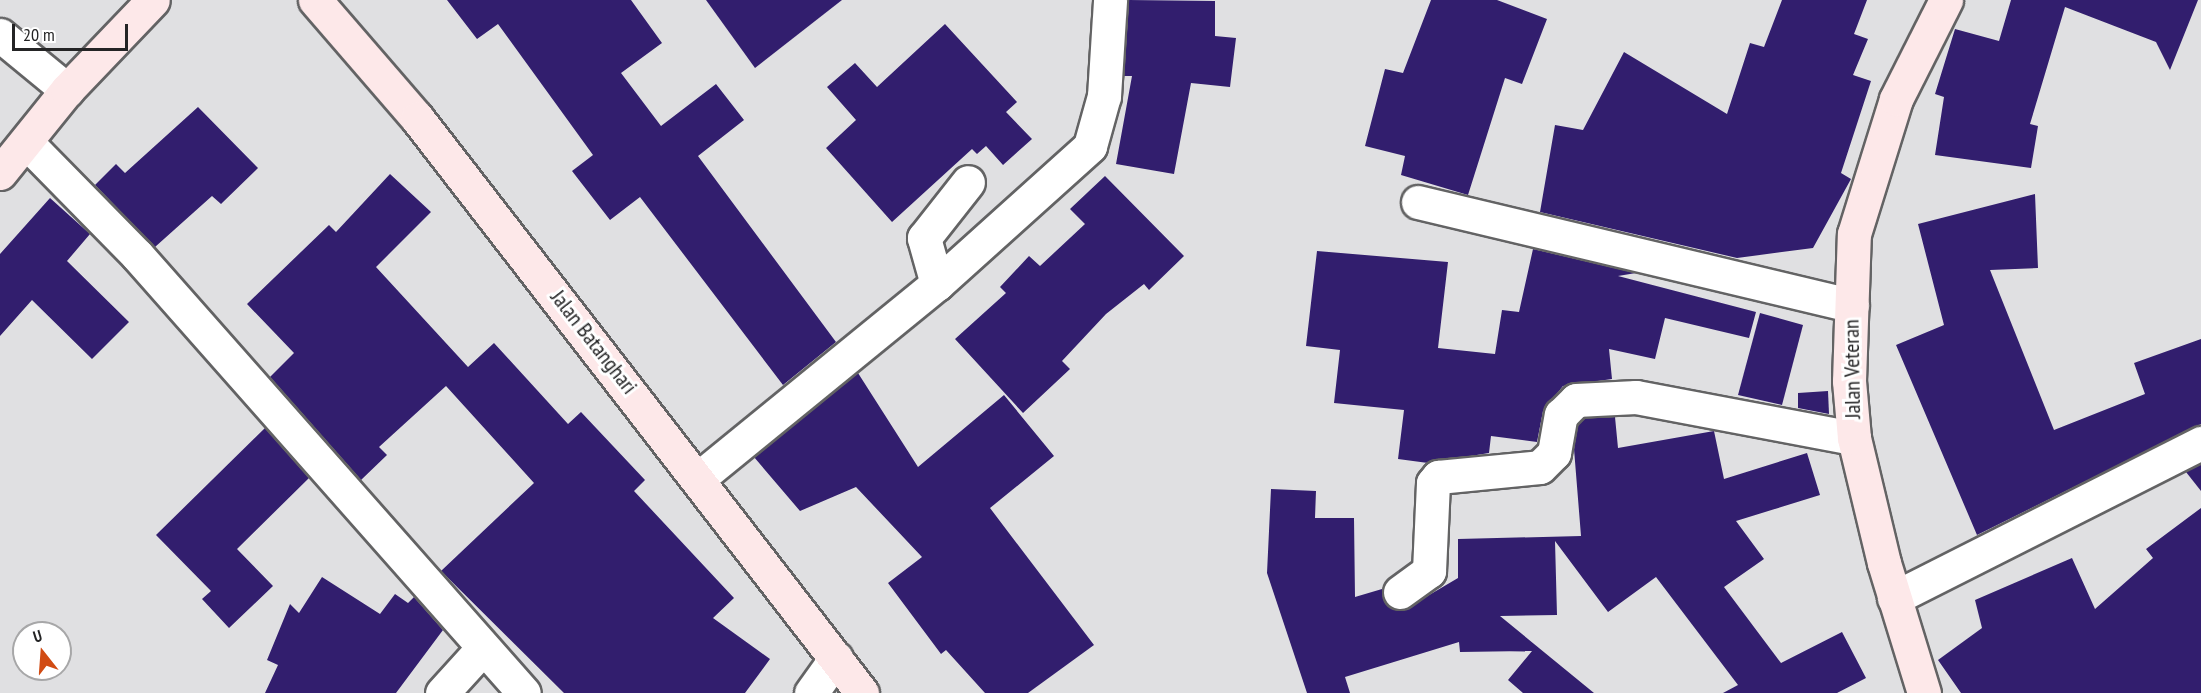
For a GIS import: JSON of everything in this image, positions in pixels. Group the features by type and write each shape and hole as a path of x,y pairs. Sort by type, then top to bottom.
{"street":[{"path":"0,173 67,90 153,0"},
{"name":"Jalan Batanghari","path":"315,0 417,118 699,477 862,693"},
{"path":"699,477 937,284 1090,146 1104,96 1110,0"},
{"name":"Jalan Veteran","path":"1924,693 1894,597 1854,438 1849,381 1854,234 1896,99 1946,0"},
{"path":"0,35 67,90"},
{"path":"26,142 137,255 524,693"},
{"path":"937,284 924,238 968,182"},
{"path":"1418,202 1852,305"},
{"path":"1400,592 1429,571 1432,483 1438,477 1540,467 1554,453 1561,415 1576,400 1636,397 1854,438"},
{"path":"1894,597 2201,443"},
{"path":"442,693 483,648"},
{"path":"811,693 836,658"}],"building":[{"path":"447,0 631,0 662,43 621,73 661,126 716,84 744,120 698,156 836,342 783,385 640,197 610,220 572,171 593,155 498,24 477,39"},
{"path":"706,0 842,0 755,68"},
{"path":"1129,0 1215,1 1215,36 1236,38 1230,87 1191,83 1174,174 1116,164 1132,76 1124,76"},
{"path":"1431,0 1497,0 1547,19 1522,84 1505,78 1468,195 1401,175 1405,156 1365,146 1385,69 1403,73"},
{"path":"1782,0 1867,0 1854,34 1868,39 1853,75 1871,81 1841,173 1851,179 1813,248 1737,258 1540,212 1555,125 1583,130 1624,52 1727,114 1750,43 1764,47"},
{"path":"2011,0 2198,0 2170,70 2156,42 2065,7 2030,124 2038,126 2031,168 1935,155 1944,97 1935,94 1955,29 1999,41"},
{"path":"945,24 1017,102 1006,112 1032,139 1003,165 986,146 977,154 972,149 892,222 826,148 856,120 827,87 855,63 877,87"},
{"path":"198,107 258,168 221,204 212,196 155,247 95,185 116,164 125,173"},
{"path":"390,174 431,212 376,267 468,367 494,343 568,424 581,412 645,480 634,491 734,598 713,618 770,659 745,693 564,693 441,571 534,483 446,386 379,447 387,455 361,480 270,377 294,353 247,304 329,225 336,232"},
{"path":"1105,176 1184,256 1149,290 1144,284 1106,314 1062,361 1070,369 1023,413 955,339 1006,293 1000,287 1029,256 1040,266 1085,224 1070,209"},
{"path":"2035,194 2038,268 1990,270 2054,430 2145,394 2134,363 2201,339 2201,424 1977,535 1896,345 1944,325 1918,224"},
{"path":"50,198 90,234 67,261 129,322 92,359 32,300 0,336 0,254"},
{"path":"1533,249 1636,273 1618,276 1756,312 1749,338 1665,318 1655,359 1609,349 1612,379 1563,386 1543,411 1537,442 1491,436 1489,453 1428,463 1398,459 1404,410 1334,403 1340,350 1306,346 1317,251 1448,262 1438,348 1495,354 1502,310 1519,312"},
{"path":"1760,313 1803,325 1782,405 1738,395"},
{"path":"858,373 918,467 1004,395 1054,456 990,508 1094,645 1028,693 985,693 946,650 941,654 888,583 922,557 856,487 800,511 754,457"},
{"path":"1828,391 1829,414 1798,408 1798,393"},
{"path":"1615,417 1618,448 1714,431 1724,479 1807,453 1820,495 1736,521 1764,559 1724,587 1781,663 1842,632 1866,678 1837,693 1723,693 1738,685 1656,577 1608,612 1555,541 1557,615 1500,616 1594,693 1523,693 1508,680 1532,651 1460,652 1459,642 1345,677 1350,693 1307,693 1267,573 1271,489 1316,491 1315,518 1354,518 1355,597 1382,589 1385,603 1402,611 1458,578 1458,539 1581,536 1574,449 1578,424 1584,418"},
{"path":"265,428 309,478 237,549 273,586 229,628 202,599 211,591 156,535"},
{"path":"2201,464 2201,491 2186,472"},
{"path":"2201,508 2201,693 1961,693 1938,660 1982,628 1975,600 2072,558 2095,609 2153,558 2146,549"},
{"path":"322,577 380,614 395,594 408,603 414,597 443,630 396,693 265,693 278,665 267,660 290,604 299,613"}]}
